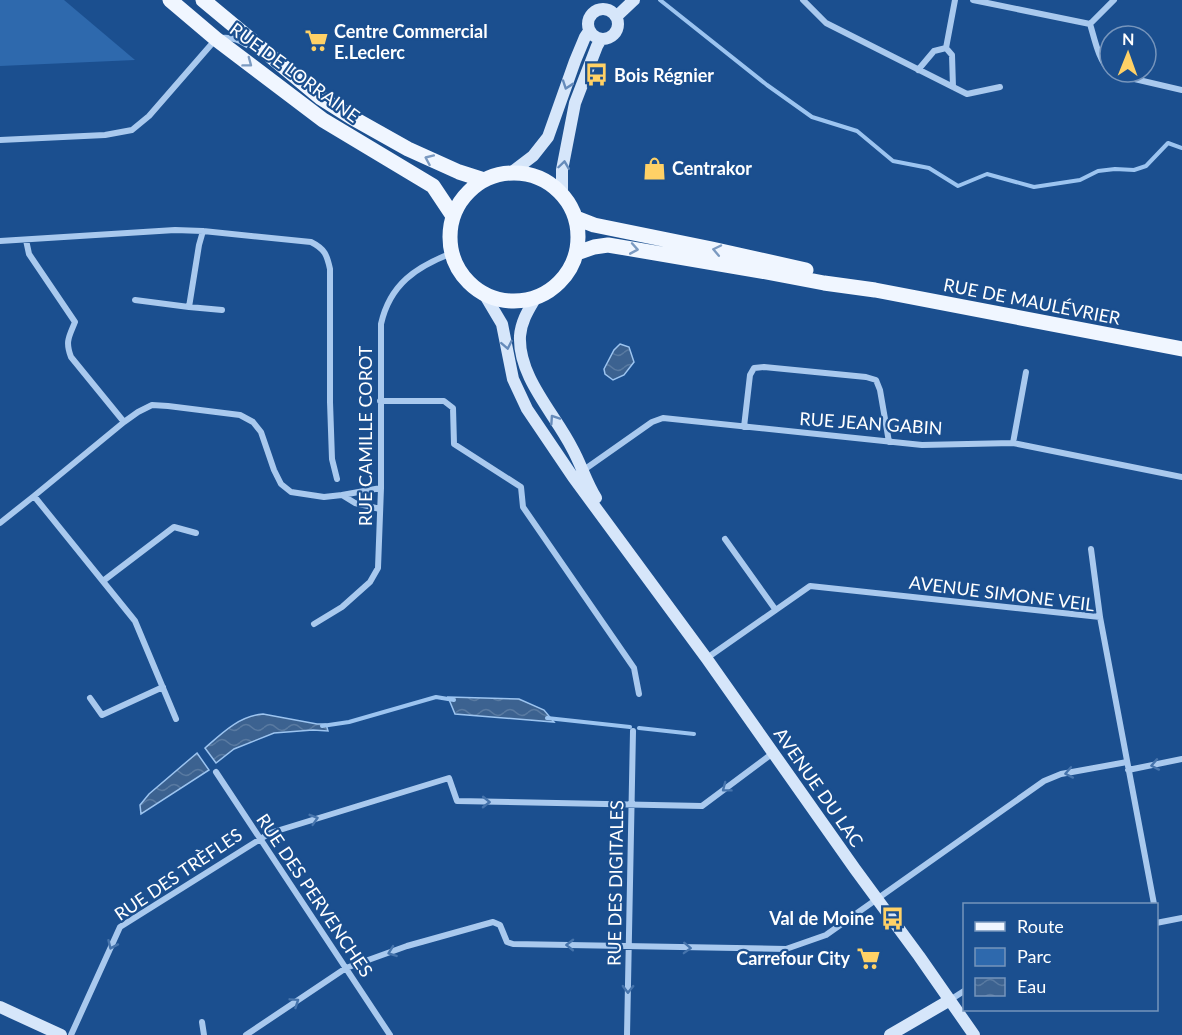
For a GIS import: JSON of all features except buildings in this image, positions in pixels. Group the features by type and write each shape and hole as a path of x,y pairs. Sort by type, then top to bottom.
{"main road":[{"name":"RUE DE LORRAINE","path":"170,0 216,39 323,120 433,186 453,216"},
{"name":"RUE DE LORRAINE","path":"203,0 321,98 408,149 459,172 484,180"},
{"path":"512,172 530,174 548,182 562,194 571,205 579,232 577,253 568,272 554,287 536,297 515,301 494,298 475,288 460,272 452,253 450,234 453,216 460,201 471,189 484,180 512,172"},
{"name":"RUE DE MAULÉVRIER","path":"576,218 594,225 783,264 875,290"},
{"name":"RUE DE MAULÉVRIER","path":"577,253 608,245 875,290 1182,349"}],"street":[{"path":"617,16 634,0"},
{"path":"803,0 826,23 967,94 1000,87"},
{"path":"946,48 955,0"},
{"path":"973,0 1009,4 1090,24"},
{"path":"1090,24 1114,0"},
{"path":"512,172 533,156 548,137 589,31 588,22 591,14 607,4 609,10 617,16 619,23 617,32 609,38 602,39 589,31"},
{"path":"1090,24 1098,50"},
{"path":"0,140 105,135 132,130 149,116 216,39 231,37 242,41 306,91 321,98"},
{"path":"562,194 562,170 575,104 597,46 602,39"},
{"path":"918,70 934,51 946,48"},
{"path":"946,48 952,55 953,87"},
{"path":"1156,84 1182,90"},
{"path":"0,241 176,230 311,242 320,247 328,260 330,269 330,414 332,459 337,479"},
{"path":"189,307 203,231"},
{"path":"26,240 29,254 75,322 67,339 71,357 124,422"},
{"name":"RUE CAMILLE COROT","path":"314,624 342,607 370,582 378,568 383,312 390,298 416,270 452,253"},
{"name":"AVENUE DU LAC","path":"483,292 502,324 513,379 527,409 577,473 634,561 707,659 975,1035"},
{"name":"AVENUE DU LAC","path":"536,297 525,315 520,335 522,355 542,402 572,447 577,473"},
{"path":"135,300 222,310"},
{"path":"744,427 750,375 754,368 866,377 876,380 880,390 889,442"},
{"path":"1013,443 1026,372"},
{"path":"380,401 444,400 453,408 454,444 520,487 523,507 634,668 639,694"},
{"path":"0,523 124,422 152,405 240,415 253,422 261,432 281,484 291,492 324,497 381,488"},
{"name":"RUE JEAN GABIN","path":"577,473 652,422 663,418 922,445 1013,443 1182,477"},
{"path":"342,495 355,503 380,509"},
{"path":"34,496 135,621 176,719"},
{"path":"103,581 174,527 196,533"},
{"path":"725,539 775,609"},
{"path":"1091,549 1100,616"},
{"name":"AVENUE SIMONE VEIL","path":"707,659 810,586 1100,616 1154,903"},
{"path":"90,698 102,715 163,687"},
{"name":"RUE DES DIGITALES","path":"627,1035 633,731"},
{"path":"631,804 702,806 773,753"},
{"path":"1128,770 1182,759"},
{"path":"246,1035 346,968 407,946 493,922 500,925 507,942 513,944 786,949 826,935 1044,781 1061,774 1127,762"},
{"name":"RUE DES PERVENCHES","path":"216,772 390,1035"},
{"name":"RUE DES TRÈFLES","path":"71,1035 120,927 270,832 449,778 457,801 631,804"},
{"path":"1158,921 1182,918"},
{"path":"890,1035 963,992"},
{"path":"0,1007 61,1035"},
{"path":"202,1022 204,1035"}],"green space":[{"path":"0,0 64,0 135,60 0,66"}],"water":[{"path":"620,344 629,347 634,362 624,375 613,380 605,374 604,369 614,350"},
{"path":"448,697 519,699 544,710 554,722 455,714"},
{"path":"263,714 326,724 328,731 274,733 234,749 216,763 205,748 224,731 239,722 254,715"},
{"path":"197,753 209,770 141,814 140,805 149,794"}],"waterway":[{"path":"660,0 767,85 812,117 857,131 893,161 929,168 958,186 987,174 1034,187 1080,180 1098,171 1134,170 1146,166 1168,143 1182,148"},
{"path":"322,726 349,722 436,697 454,700"},
{"path":"547,718 630,727"},
{"path":"639,728 694,734"}],"place":[{"name":"Centre Commercial E.Leclerc","path":"316,41"},
{"name":"Bois Régnier","path":"596,75"},
{"name":"Centrakor","path":"654,168"},
{"name":"Val de Moine","path":"892,918"},
{"name":"Carrefour City","path":"868,958"}]}
